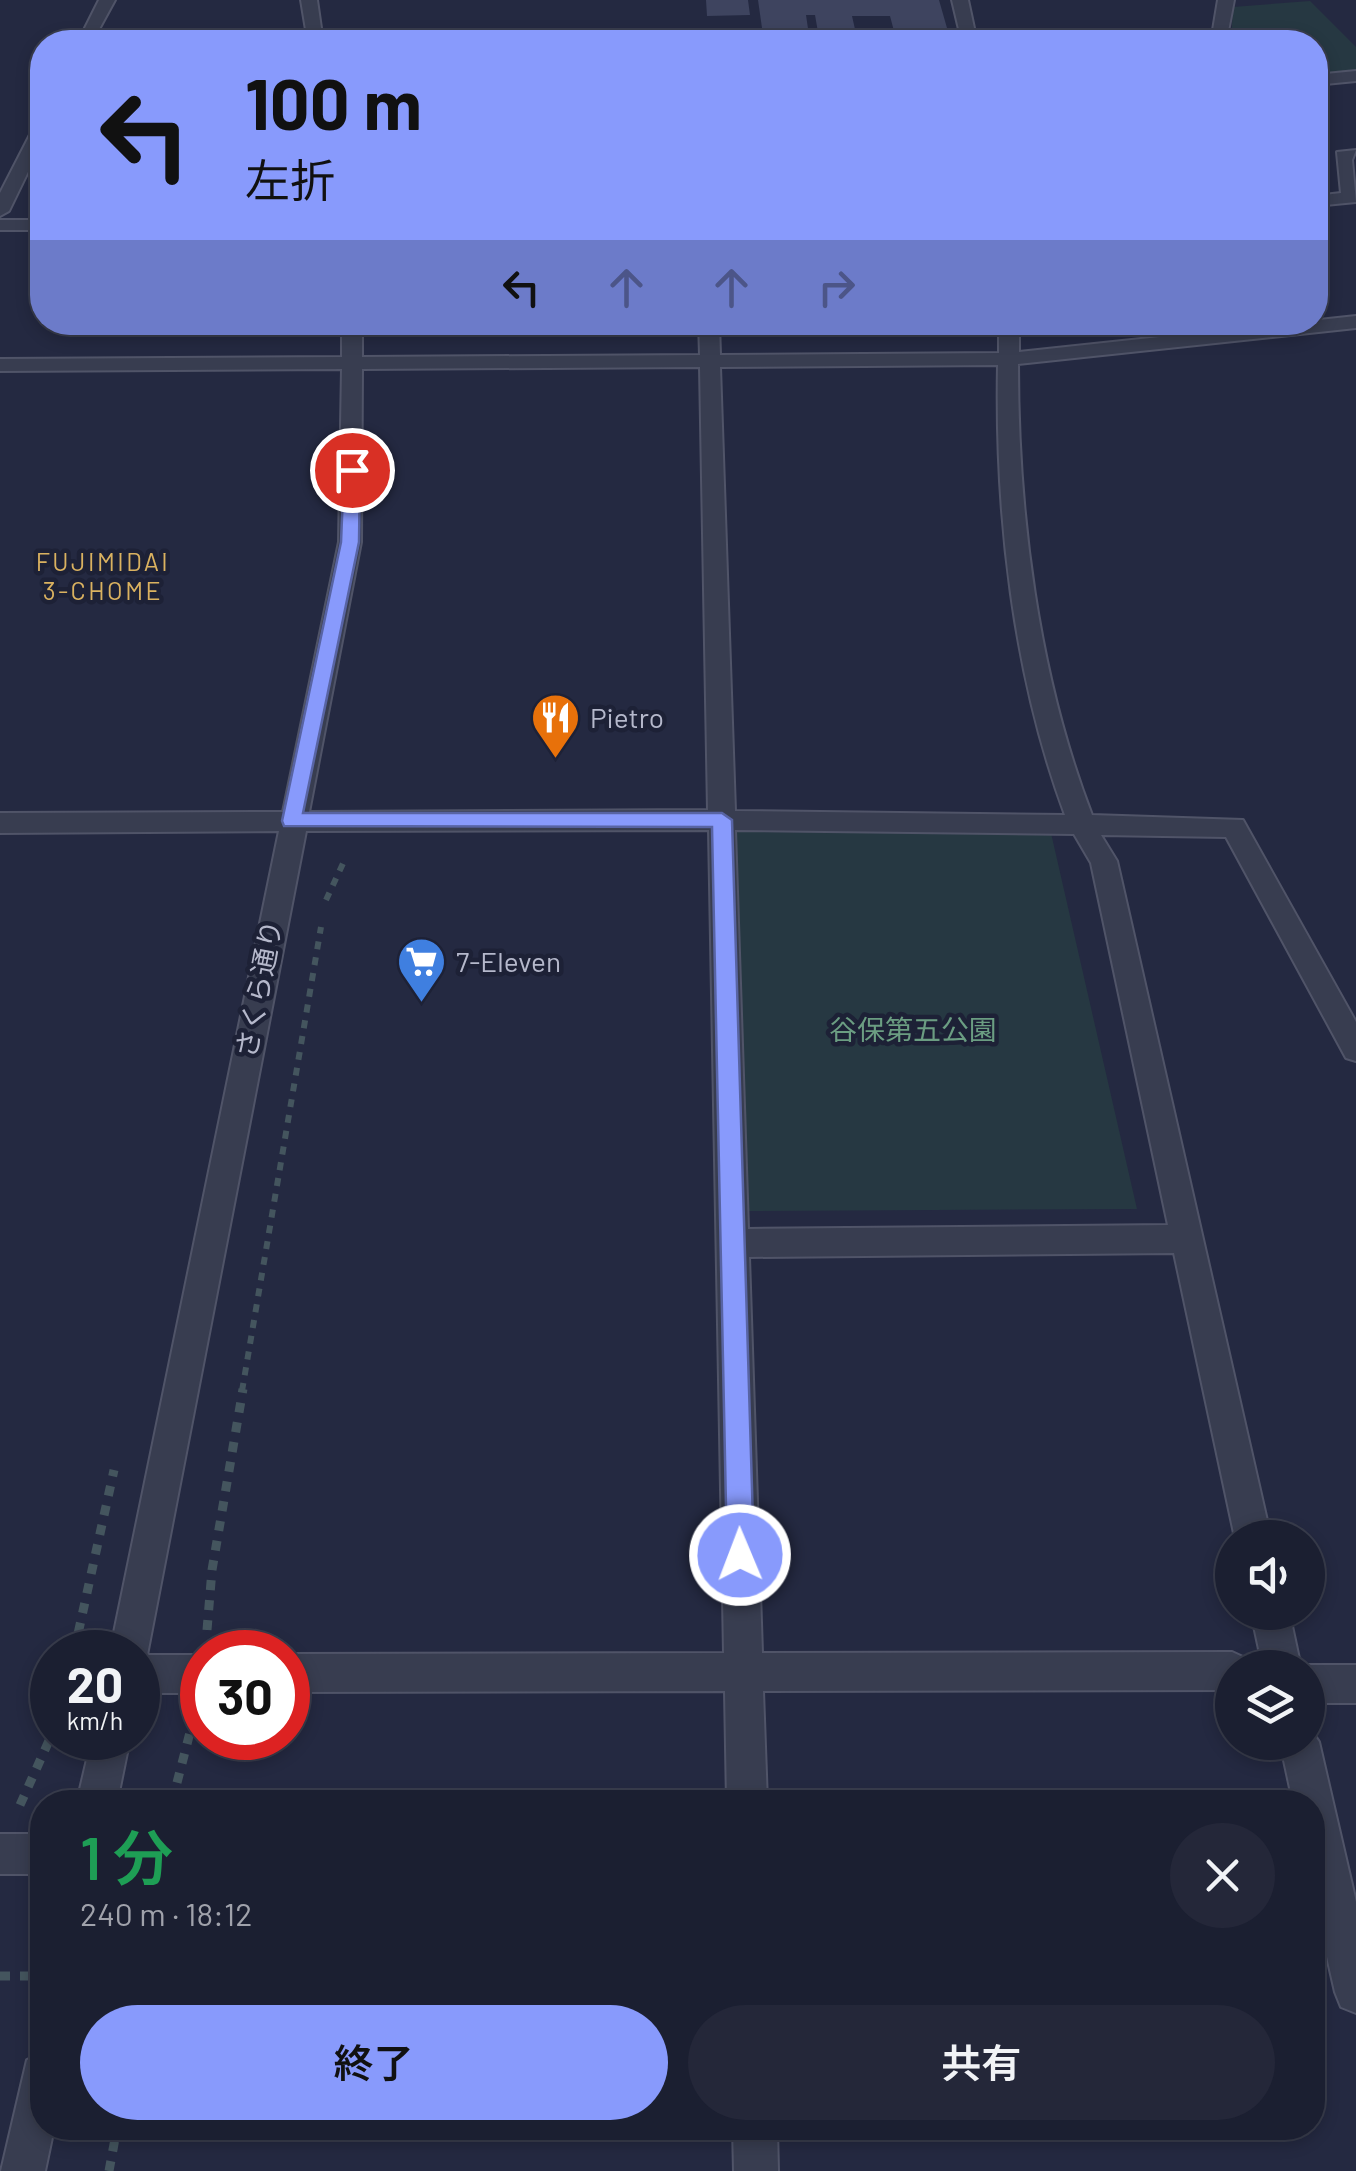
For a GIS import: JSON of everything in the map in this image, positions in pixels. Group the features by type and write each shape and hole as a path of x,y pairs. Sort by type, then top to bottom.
{"street":[{"path":"91,30 106,0"},
{"path":"309,0 314,30"},
{"path":"960,0 967,30"},
{"path":"1221,30 1226,0"},
{"path":"1328,79 1356,76"},
{"path":"0,211 30,151"},
{"path":"1328,200 1354,197 1343,156 1356,155"},
{"path":"0,225 30,225"},
{"path":"1328,325 1356,322"},
{"name":"さくら通り","path":"132,1630 350,542 353,335"},
{"path":"709,335 747,1790"},
{"path":"1008,335 1005,359 1014,542 1037,669 1080,828 1104,861 1250,1520"},
{"path":"0,365 1005,359 1233,335"},
{"path":"0,823 722,820 1080,828 1234,827 1356,1049"},
{"path":"732,1243 1188,1239"},
{"path":"310,1673 1215,1671"},
{"path":"1325,1684 1356,1684"},
{"path":"100,1790 106,1760"},
{"path":"1303,1760 1310,1790"},
{"path":"0,1854 30,1854"},
{"path":"1325,1856 1356,1992"},
{"path":"24,2171 30,2139"},
{"path":"755,2140 756,2171"}],"path":[{"path":"208,1623 212,1570 326,898 336,877"},
{"path":"20,1803 40,1760"},
{"path":"175,1790 183,1760"},
{"path":"0,1976 30,1976"},
{"path":"109,2171 114,2140"}],"green space":[{"path":"1310,1 1356,47 1356,73 1328,76 1328,30 1232,30 1233,7"},
{"name":"谷保第五公園","path":"731,832 1051,833 1137,1209 741,1211"}],"building":[{"path":"706,0 748,0 750,15 707,16"},
{"path":"758,0 939,0 948,30 894,30 890,16 852,16 855,30 818,30 815,15 806,15 808,30 762,30"}],"place":[{"name":"Pietro","path":"555,760"},
{"name":"7-Eleven","path":"421,1004"}],"district":[{"name":"FUJIMIDAI 3-CHOME","path":"103,576"}],"route":[{"path":"352,470 350,542 292,821 722,820 740,1555"}]}
